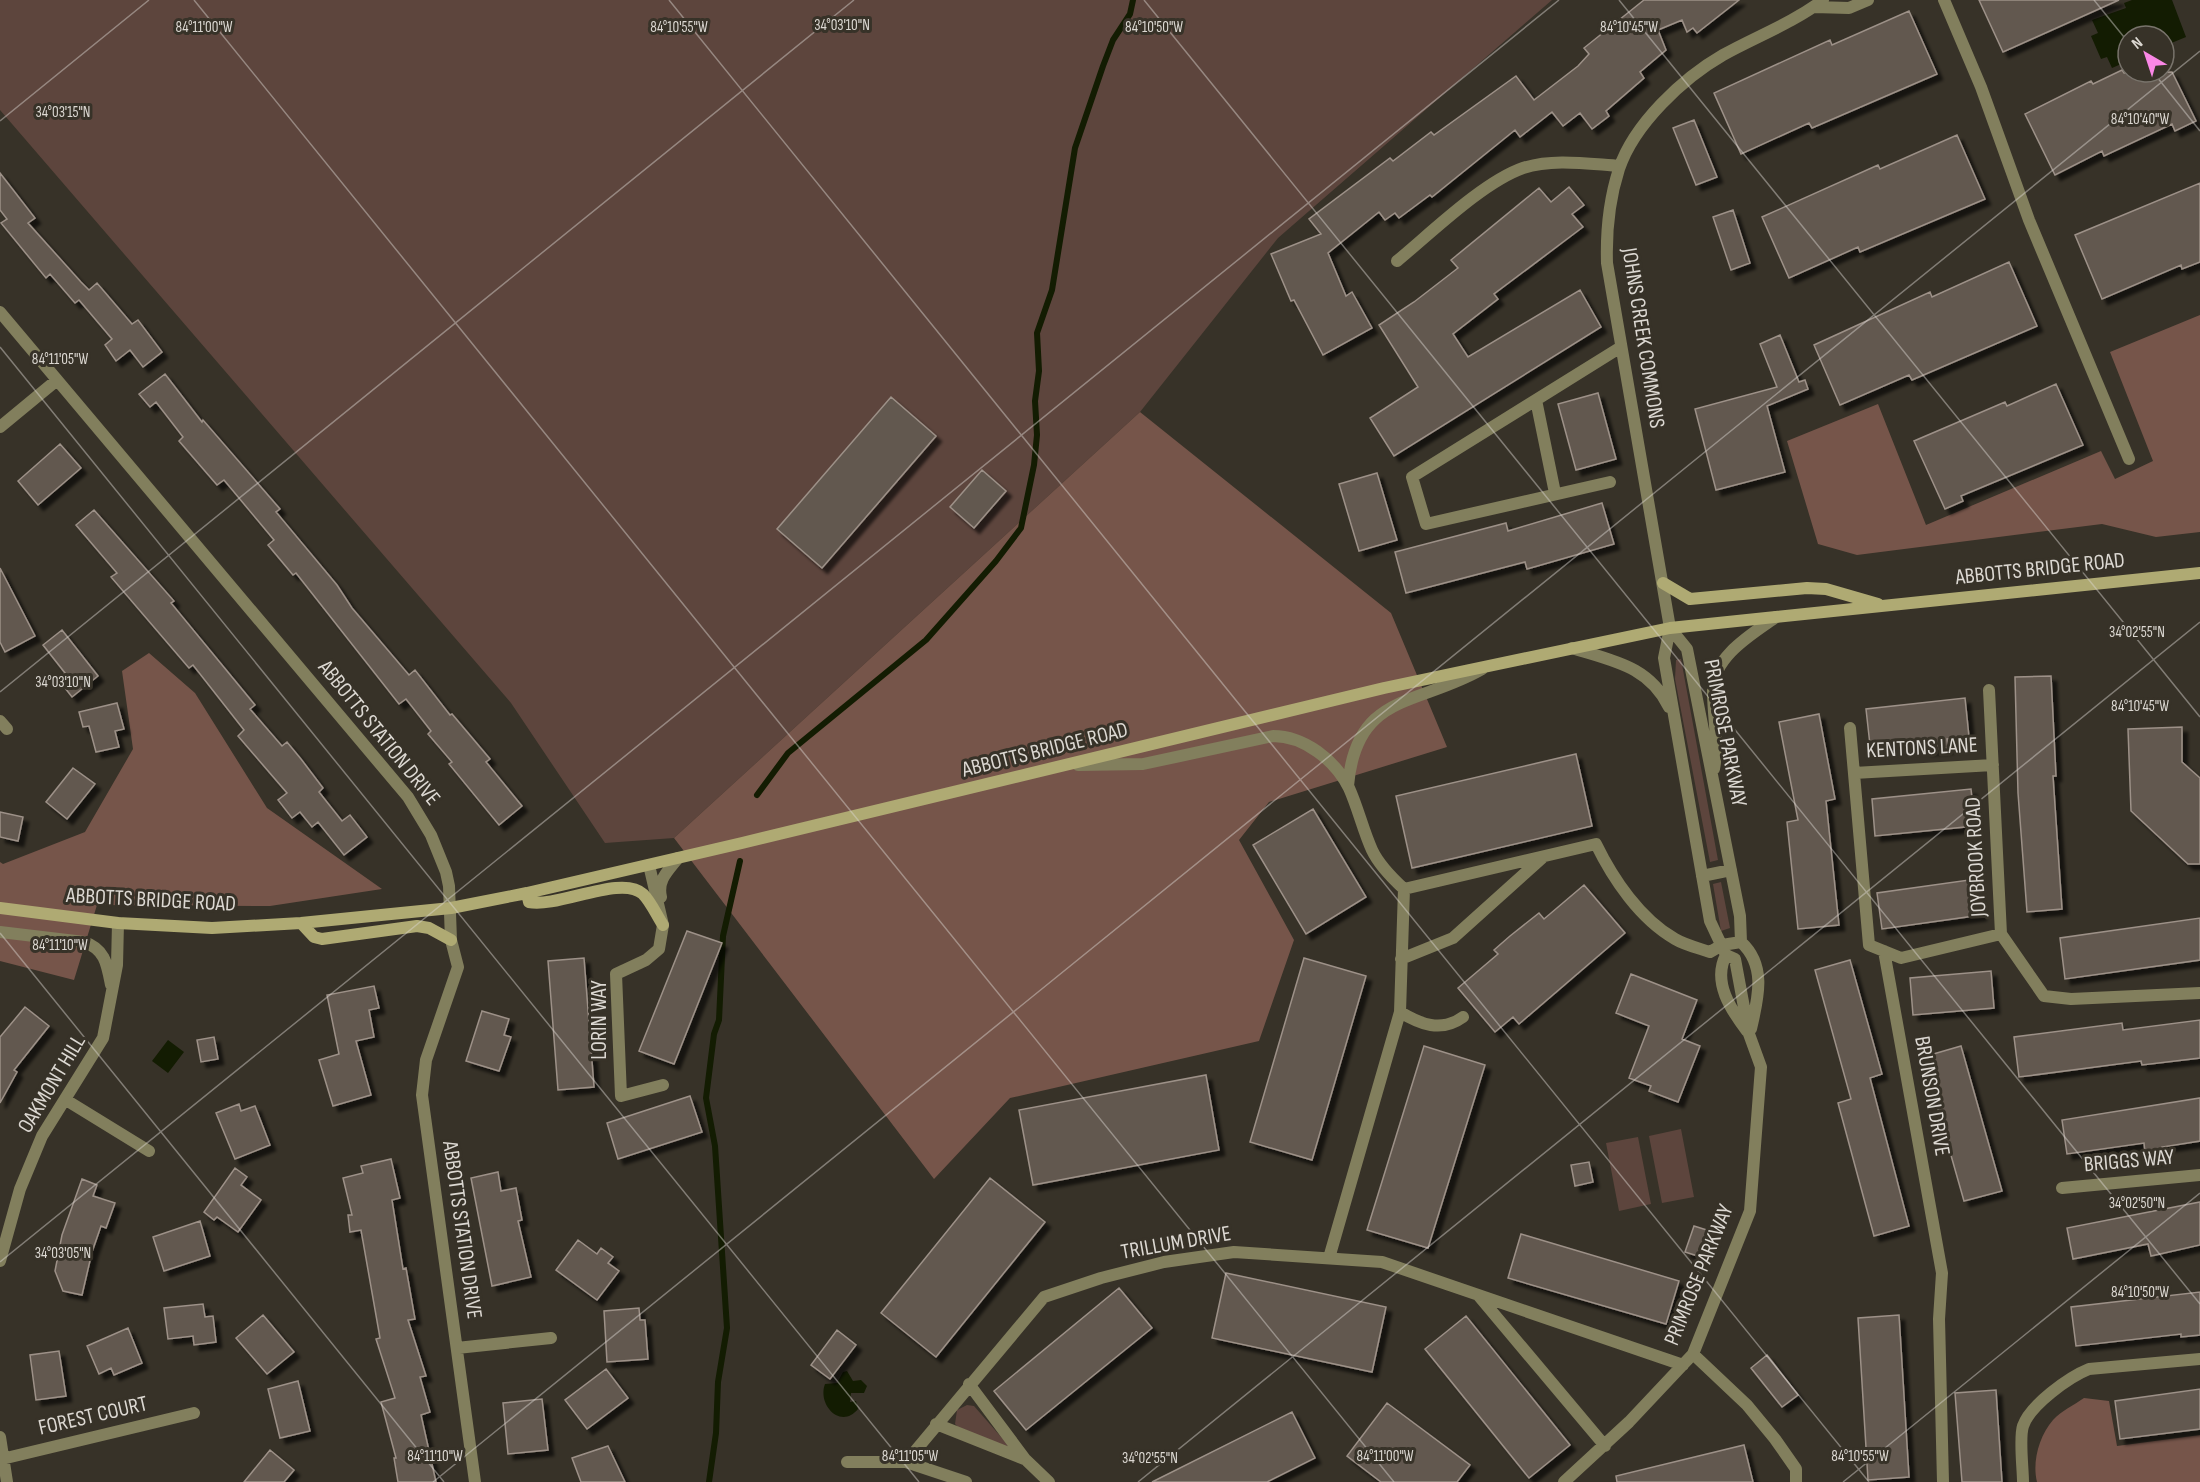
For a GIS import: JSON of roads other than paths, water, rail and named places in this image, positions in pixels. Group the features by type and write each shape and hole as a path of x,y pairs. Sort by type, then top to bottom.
{"main road":[{"name":"ABBOTTS BRIDGE ROAD","path":"0,908 118,923 212,928 301,923 451,908 527,894 1074,765 1383,688 1670,628 2200,573"},
{"name":"ABBOTTS BRIDGE ROAD","path":"1663,583 1690,599 1807,588 1826,589 1885,606"},
{"name":"ABBOTTS BRIDGE ROAD","path":"527,894 529,902 541,904 600,890 632,888 642,893 663,925"},
{"path":"301,923 314,937 322,939 417,926 429,928 451,940"}],"street":[{"name":"JOHNS CREEK COMMONS","path":"1670,628 1607,263 1606,227 1620,166 1660,106 1685,81 1720,57 1816,2 1849,8 1868,0"},
{"path":"1944,0 1981,87 2029,220 2129,459"},
{"path":"1397,261 1485,189 1522,168 1571,162 1620,166"},
{"name":"ABBOTTS STATION DRIVE","path":"0,312 408,797 431,835 446,872 451,908 451,940 458,967 426,1060 422,1095 475,1482"},
{"path":"1610,482 1426,524 1412,477 1622,347"},
{"path":"0,427 57,380"},
{"path":"1536,400 1555,494"},
{"path":"1713,776 1718,747 1712,688 1722,662 1741,641 1776,617"},
{"name":"PRIMROSE PARKWAY","path":"1564,1482 1605,1446 1693,1354 1749,1211 1761,1067 1749,1034 1727,1004 1722,964 1724,950 1710,921 1664,658 1670,628"},
{"name":"PRIMROSE PARKWAY","path":"1670,628 1687,649 1740,916 1741,942 1751,952 1760,989 1749,1034"},
{"name":"ABBOTTS BRIDGE ROAD","path":"1572,648 1629,666 1648,677 1664,696 1675,718"},
{"path":"1348,786 1350,767 1361,737 1370,723 1385,710 1404,700 1467,678 1487,666"},
{"name":"JOYBROOK ROAD","path":"1989,690 2001,934 2044,996 2071,999 2200,993"},
{"name":"BRUNSON DRIVE","path":"1850,728 1869,945 1884,951 1942,1273 1940,1319 1943,1482"},
{"path":"1074,765 1143,764 1273,736 1288,736 1305,742 1323,756 1348,786 1372,851 1404,890 1400,1012 1329,1258"},
{"name":"KENTONS LANE","path":"1854,773 1993,765"},
{"path":"1404,890 1596,844 1606,865 1644,916 1675,940 1710,952 1724,950 1741,942"},
{"path":"1401,959 1453,938 1545,856"},
{"name":"LORIN WAY","path":"663,1085 621,1096 616,974 646,960 659,950 663,925 663,875 678,858"},
{"name":"LORIN WAY","path":"649,865 663,925"},
{"path":"1702,876 1731,870"},
{"name":"OAKMONT HILL","path":"0,1261 24,1179 42,1136 103,1038 117,965 118,923"},
{"name":"ABBOTTS BRIDGE ROAD","path":"0,932 84,942 97,946 104,955 112,994"},
{"path":"1884,951 1901,958 2001,934"},
{"path":"1400,1012 1423,1026 1455,1023 1463,1017"},
{"path":"66,1100 149,1151"},
{"name":"BRIGGS WAY","path":"2062,1188 2200,1175"},
{"name":"TRILLUM DRIVE","path":"906,1462 1044,1297 1101,1278 1164,1262 1234,1252 1382,1262 1683,1365"},
{"path":"1477,1295 1605,1446"},
{"name":"ABBOTTS STATION DRIVE","path":"457,1348 551,1338"},
{"path":"1693,1354 1747,1405 1775,1439 1796,1469 1796,1482"},
{"path":"2023,1482 2022,1427 2032,1411 2073,1375 2089,1369 2200,1359"},
{"path":"969,1384 1025,1459 1049,1482"},
{"name":"FOREST COURT","path":"2,1459 195,1413"},
{"path":"936,1424 1025,1459"},
{"path":"0,1437 7,1482"},
{"path":"847,1462 906,1462 966,1482"}],"waterway":[{"path":"757,795 788,753 926,640 996,561 1021,528 1034,465 1037,435 1035,401 1039,371 1037,333 1052,290 1075,148 1113,40 1130,14 1133,0"},
{"path":"709,1482 716,1433 718,1382 727,1328 715,1146 706,1098 714,1034 719,1020 723,936 740,861"}]}
